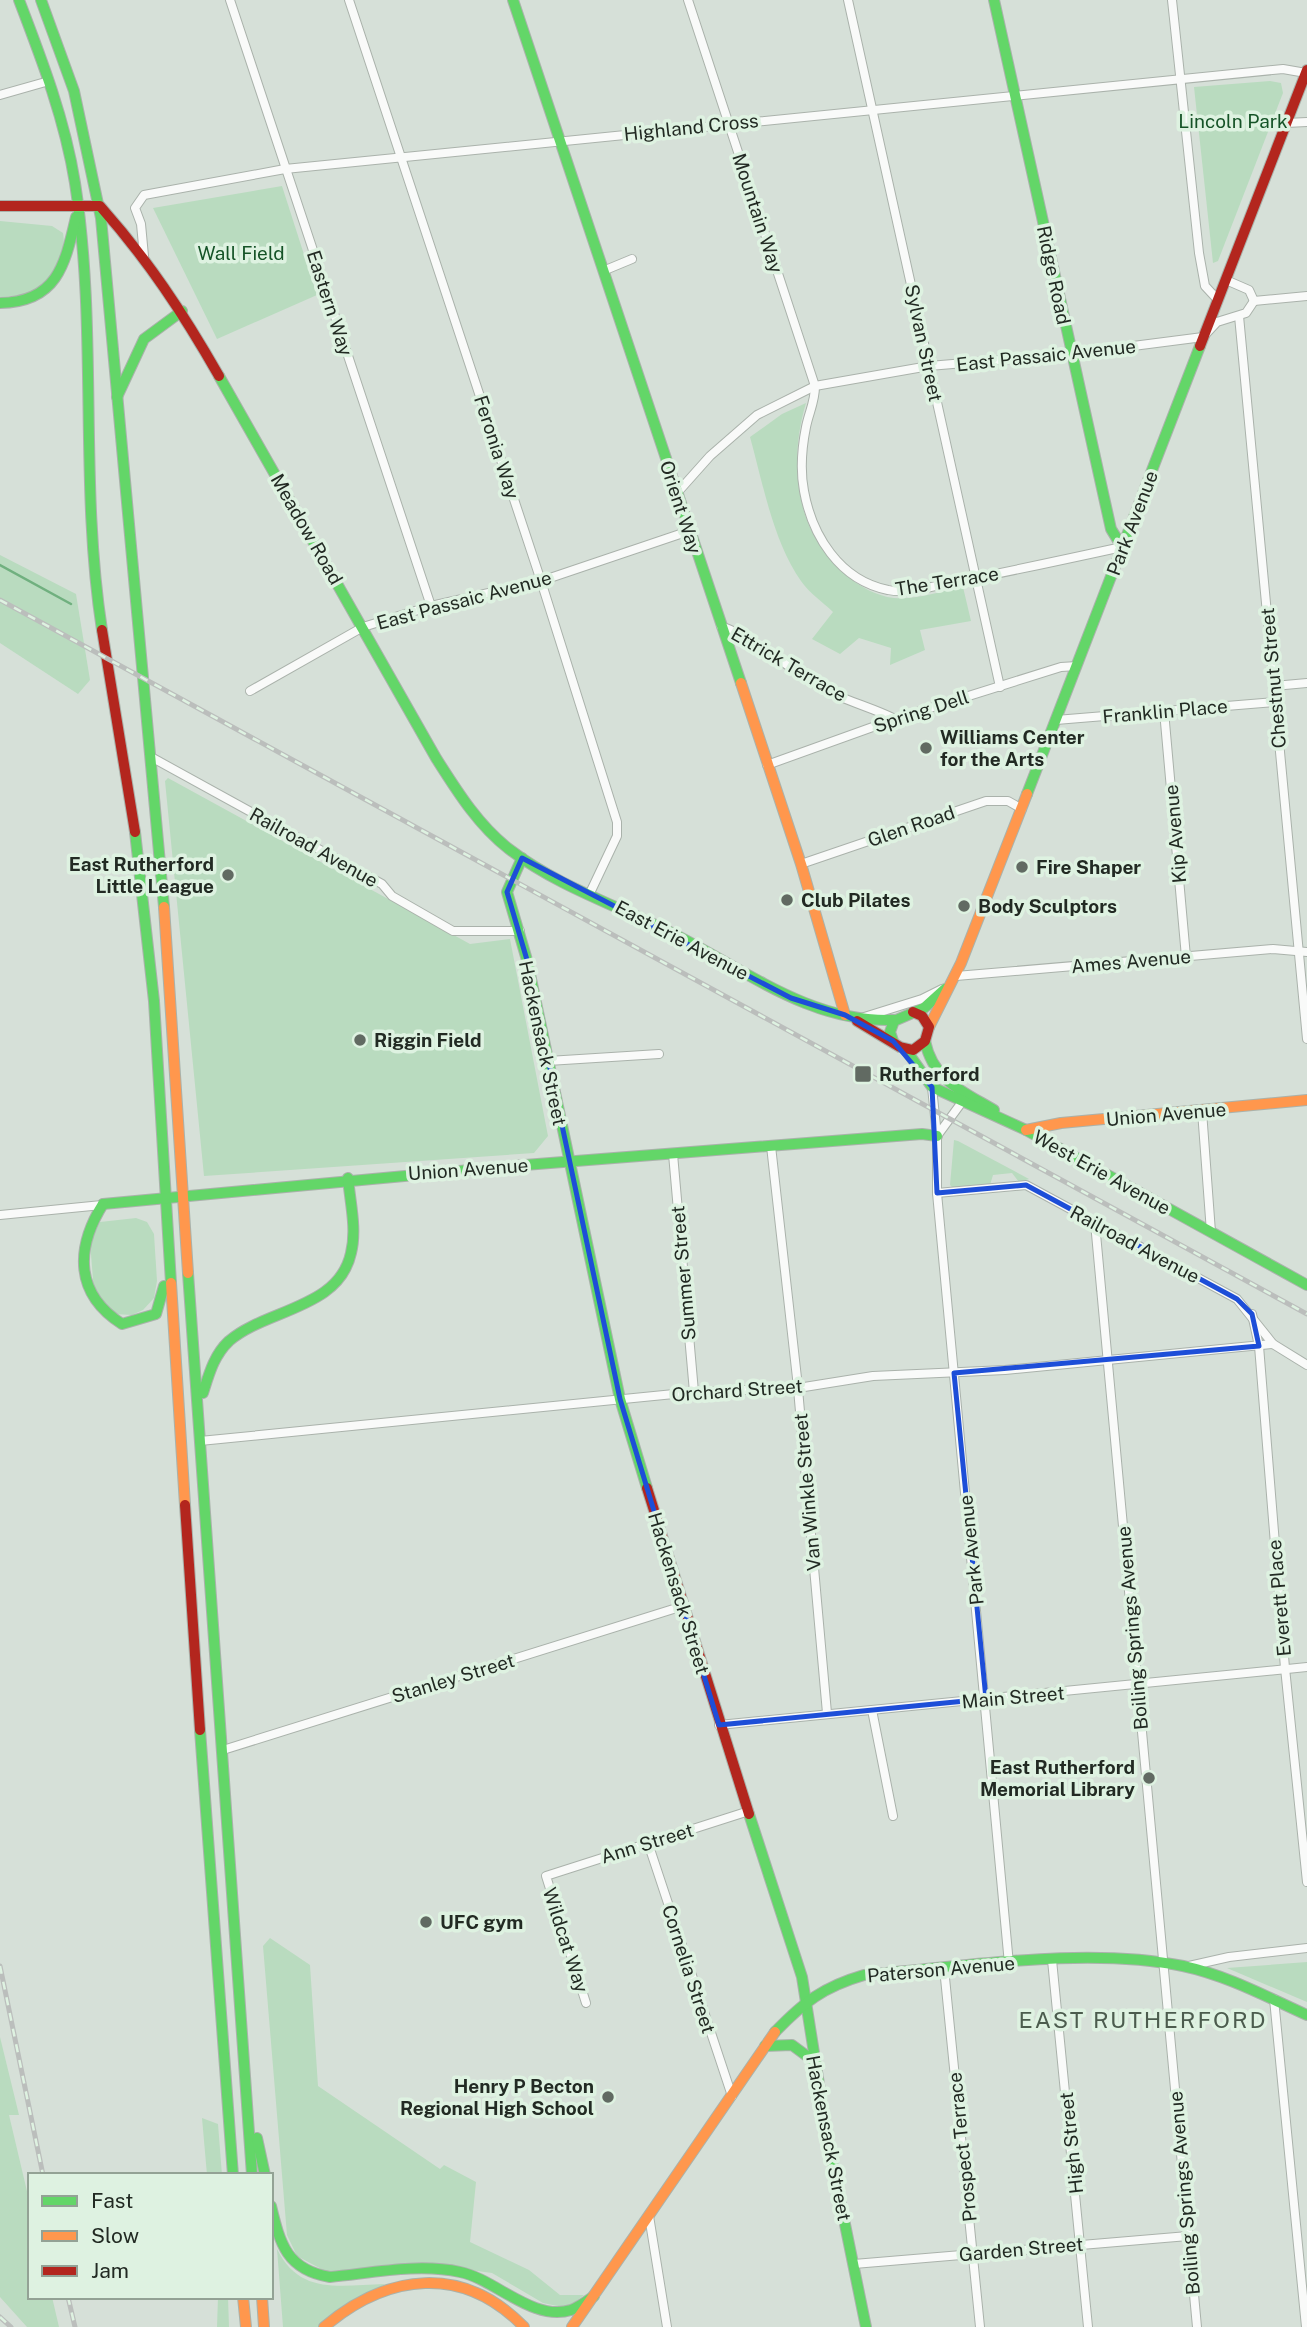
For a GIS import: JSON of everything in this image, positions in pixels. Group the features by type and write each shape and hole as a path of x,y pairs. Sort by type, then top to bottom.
{"main road":[{"path":"19,0 49,81 89,205 86,305 94,569 145,895 233,2173"},
{"path":"41,0 77,99 89,205 117,398 169,959 183,1197 252,2173"},
{"name":"Orient Way","path":"513,0 801,864 845,1015"},
{"name":"Ridge Road","path":"994,0 1111,529 1122,547"},
{"name":"Park Avenue","path":"929,1027 956,976 1306,71"},
{"path":"0,206 89,205"},
{"path":"0,303 33,299 56,280 89,205"},
{"name":"Meadow Road","path":"89,205 144,256 182,311 457,793 485,826 522,858"},
{"path":"117,398 144,339 182,311"},
{"name":"East Erie Avenue","path":"522,858 674,934 791,998 845,1015 878,1022 894,1020"},
{"name":"Hackensack Street","path":"522,858 507,892 520,931 620,1399 719,1725 802,1977 815,2062 866,2327"},
{"name":"Park Avenue","path":"913,1012 929,1004 956,976"},
{"path":"925,1041 918,1048 906,1050 893,1041 890,1030 894,1020 904,1012 922,1016 929,1027 925,1041 929,1061 936,1074 1026,1130"},
{"name":"East Erie Avenue","path":"845,1015 893,1041"},
{"name":"West Erie Avenue","path":"906,1050 932,1087 1026,1130 1307,1285"},
{"name":"Union Avenue","path":"1026,1130 1060,1123 1307,1100"},
{"name":"Union Avenue","path":"103,1204 348,1178 922,1134 937,1136"},
{"path":"199,1419 205,1378 223,1343 252,1324 312,1298 334,1285 349,1263 352,1230 348,1178"},
{"path":"103,1204 93,1218 84,1244 89,1296 99,1310 122,1324 143,1321 156,1314 162,1301 168,1260"},
{"name":"Paterson Avenue","path":"572,2327 781,2023 804,2001 837,1983 864,1975 944,1968 1052,1959 1119,1959 1186,1967 1274,1999 1307,2015"},
{"path":"765,2046 783,2040 793,2043 815,2062"},
{"path":"246,2083 265,2173"},
{"path":"273,2214 282,2249 300,2268 314,2275 330,2277 435,2270 461,2272 497,2285 544,2311 557,2313 570,2311 594,2296"},
{"path":"324,2327 340,2311 379,2290 440,2283 470,2288 496,2299 513,2312 524,2327"},
{"path":"243,2299 246,2327"},
{"path":"262,2299 264,2327"}],"street":[{"name":"Eastern Way","path":"230,0 431,607"},
{"name":"Feronia Way","path":"349,0 541,581 617,822 618,836 590,893"},
{"name":"Mountain Way","path":"688,0 815,386"},
{"name":"Sylvan Street","path":"848,0 1000,687"},
{"path":"1172,0 1199,253 1205,286 1218,300"},
{"name":"Highland Cross","path":"144,256 141,224 135,208 144,195 285,169 400,155 1283,69 1306,71"},
{"path":"0,95 49,81"},
{"path":"1286,123 1307,122"},
{"path":"603,271 632,260"},
{"path":"1226,280 1249,290 1254,301"},
{"path":"1203,337 1217,321 1239,316 1254,301 1307,296"},
{"name":"Chestnut Street","path":"1239,316 1275,702 1303,952 1307,1039"},
{"name":"East Passaic Avenue","path":"677,494 710,456 757,415 815,386 929,366 1071,354 1203,337"},
{"name":"The Terrace","path":"815,386 815,404 806,424 802,453 804,490 819,539 846,570 890,591 976,578 1122,547"},
{"name":"East Passaic Avenue","path":"250,691 363,627 431,607 541,581 689,531"},
{"name":"Ettrick Terrace","path":"721,626 749,637 776,658 834,694 895,719"},
{"name":"Spring Dell","path":"766,765 895,719 1061,667 1077,666"},
{"path":"1274,686 1307,683"},
{"name":"Franklin Place","path":"1056,720 1275,702"},
{"name":"Kip Avenue","path":"1164,711 1186,957"},
{"name":"Railroad Avenue","path":"149,755 382,884 392,896 453,931 520,931"},
{"name":"Glen Road","path":"801,864 986,801 1008,801 1021,809"},
{"name":"Ames Avenue","path":"956,976 1273,949 1303,952"},
{"path":"861,1018 922,999 948,985"},
{"path":"548,1061 659,1054"},
{"name":"Park Avenue","path":"932,1087 937,1136 937,1193 1009,1964"},
{"path":"937,1136 962,1102"},
{"path":"1202,1111 1211,1232"},
{"name":"Van Winkle Street","path":"771,1146 827,1713"},
{"name":"Summer Street","path":"673,1154 694,1392"},
{"name":"Railroad Avenue","path":"937,1193 1026,1185 1237,1299 1252,1314 1273,1344 1307,1365"},
{"name":"Union Avenue","path":"0,1215 103,1204"},
{"name":"Boiling Springs Avenue","path":"1095,1223 1197,2327"},
{"name":"Everett Place","path":"1252,1314 1259,1346 1285,1668 1307,1882"},
{"name":"Orchard Street","path":"200,1441 694,1392 797,1388 873,1376 954,1373 1273,1344"},
{"name":"Stanley Street","path":"223,1750 683,1606"},
{"name":"Main Street","path":"719,1725 1307,1667"},
{"path":"872,1710 894,1816"},
{"name":"Ann Street","path":"546,1876 749,1811"},
{"name":"Cornelia Street","path":"648,1843 732,2096"},
{"name":"Wildcat Way","path":"546,1876 586,2003"},
{"path":"1186,1967 1228,1957 1307,1948"},
{"name":"High Street","path":"1052,1959 1088,2327"},
{"name":"Prospect Terrace","path":"944,1968 980,2327"},
{"path":"1274,1999 1306,2327"},
{"path":"649,2217 667,2327"},
{"name":"Garden Street","path":"854,2264 1188,2236"}],"highlighted area":[{"path":"522,858 791,998 845,1015 893,1041 932,1087 937,1193 1026,1185 1237,1299 1252,1314 1259,1346 954,1373 986,1699 719,1725 620,1399 527,960 507,892"}],"green space":[{"name":"Lincoln Park","path":"1270,81 1281,83 1283,93 1218,261 1213,263 1194,87"},
{"name":"Wall Field","path":"282,186 317,295 217,339 153,208"},
{"path":"0,221 52,226 63,233 64,244 60,257 53,271 36,290 0,297"},
{"path":"806,403 797,449 800,496 806,518 829,558 856,583 887,597 911,598 963,587 971,621 920,630 925,650 890,665 891,648 859,638 840,654 812,639 833,612 801,581 783,548 770,512 750,437 782,414"},
{"path":"0,555 76,594 90,680 78,694 0,643"},
{"name":"Riggin Field","path":"168,778 470,944 510,939 548,1136 534,1153 204,1176 165,781"},
{"path":"954,1140 1029,1179 1019,1182 1012,1173 993,1175 990,1185 953,1188 950,1185"},
{"path":"136,1218 147,1222 154,1234 157,1281 154,1298 143,1310 132,1315 113,1314 94,1292 90,1242 100,1222"},
{"path":"270,1938 310,1965 318,2086 440,2169 444,2165 476,2182 470,2242 529,2270 560,2295 584,2295 567,2308 543,2303 492,2273 448,2267 325,2271 297,2256 287,2235 263,1946"},
{"path":"1307,1962 1307,2002 1227,1968"},
{"path":"0,2037 19,2115 9,2115 28,2196 28,2299 52,2299 59,2327 27,2327 0,2297"},
{"path":"202,2118 218,2124 222,2173 207,2173"},
{"path":"277,2249 286,2264 310,2281 338,2286 385,2284 319,2327 283,2327"},
{"path":"218,2299 228,2299 229,2327 217,2327"}],"waterway":[{"path":"0,565 71,604"}],"railway":[{"path":"0,600 1307,1314"},
{"path":"0,1966 43,2173"},
{"path":"68,2299 75,2327"},
{"path":"0,2317 11,2327"}],"traffic: fast":[{"path":"19,0 59,113 75,183 86,294 91,519 102,630"},
{"path":"41,0 74,91 101,218 164,907"},
{"path":"513,0 741,683"},
{"path":"994,0 1111,529 1122,547"},
{"path":"0,303 34,296 55,278 68,251 76,217"},
{"path":"117,397 144,339 182,311"},
{"path":"1027,794 1200,346"},
{"path":"219,376 436,758 469,807 498,840 547,874 670,932 778,991 833,1013 863,1019 894,1020"},
{"path":"135,832 154,1001 171,1283"},
{"path":"522,858 507,892 527,960 620,1399 647,1488"},
{"path":"893,1041 890,1032 894,1021 924,1008 945,989"},
{"path":"925,1041 929,1054 942,1075 960,1090 994,1110"},
{"path":"906,1050 932,1087 1026,1130 1307,1285"},
{"path":"103,1204 512,1166 922,1134 937,1136"},
{"path":"203,1393 216,1359 229,1341 244,1330 317,1297 332,1286 344,1272 351,1253 353,1235 348,1178"},
{"path":"103,1204 94,1221 84,1254 84,1270 95,1299 122,1324 156,1314 164,1286"},
{"path":"188,1273 252,2173"},
{"path":"200,1730 233,2173"},
{"path":"749,1814 802,1977 828,2141 866,2327"},
{"path":"775,2032 795,2012 825,1990 864,1975 1066,1958 1146,1960 1183,1966 1231,1981 1307,2015"},
{"path":"765,2046 792,2045 815,2062"},
{"path":"257,2138 265,2173"},
{"path":"273,2213 282,2243 295,2261 304,2268 330,2277 379,2271 444,2269 473,2276 528,2305 557,2312 574,2309 594,2296"}],"traffic: slow":[{"path":"741,683 801,864 845,1015"},
{"path":"929,1027 961,963 1027,794"},
{"path":"164,907 188,1273"},
{"path":"1026,1130 1061,1123 1307,1100"},
{"path":"171,1283 185,1505"},
{"path":"572,2327 775,2032"},
{"path":"324,2327 348,2309 374,2295 425,2283 451,2285 476,2293 501,2307 524,2327"},
{"path":"243,2299 246,2327"},
{"path":"262,2299 264,2327"}],"traffic: jam":[{"path":"1200,346 1307,70"},
{"path":"0,206 100,206 134,246 164,288 219,376"},
{"path":"102,630 135,832"},
{"path":"857,1021 900,1047 913,1050 925,1041 929,1027 922,1016 913,1012"},
{"path":"647,1488 749,1814"},
{"path":"185,1505 200,1730"}],"place":[{"name":"Williams Center for the Arts","path":"926,748"},
{"name":"Fire Shaper","path":"1022,867"},
{"name":"East Rutherford Little League","path":"228,875"},
{"name":"Club Pilates","path":"787,900"},
{"name":"Body Sculptors","path":"964,906"},
{"name":"Riggin Field","path":"360,1040"},
{"name":"Rutherford","path":"863,1074"},
{"name":"East Rutherford Memorial Library","path":"1149,1778"},
{"name":"UFC gym","path":"426,1922"},
{"name":"Henry P Becton Regional High School","path":"608,2097"}],"district":[{"name":"EAST RUTHERFORD","path":"1143,2020"}]}
